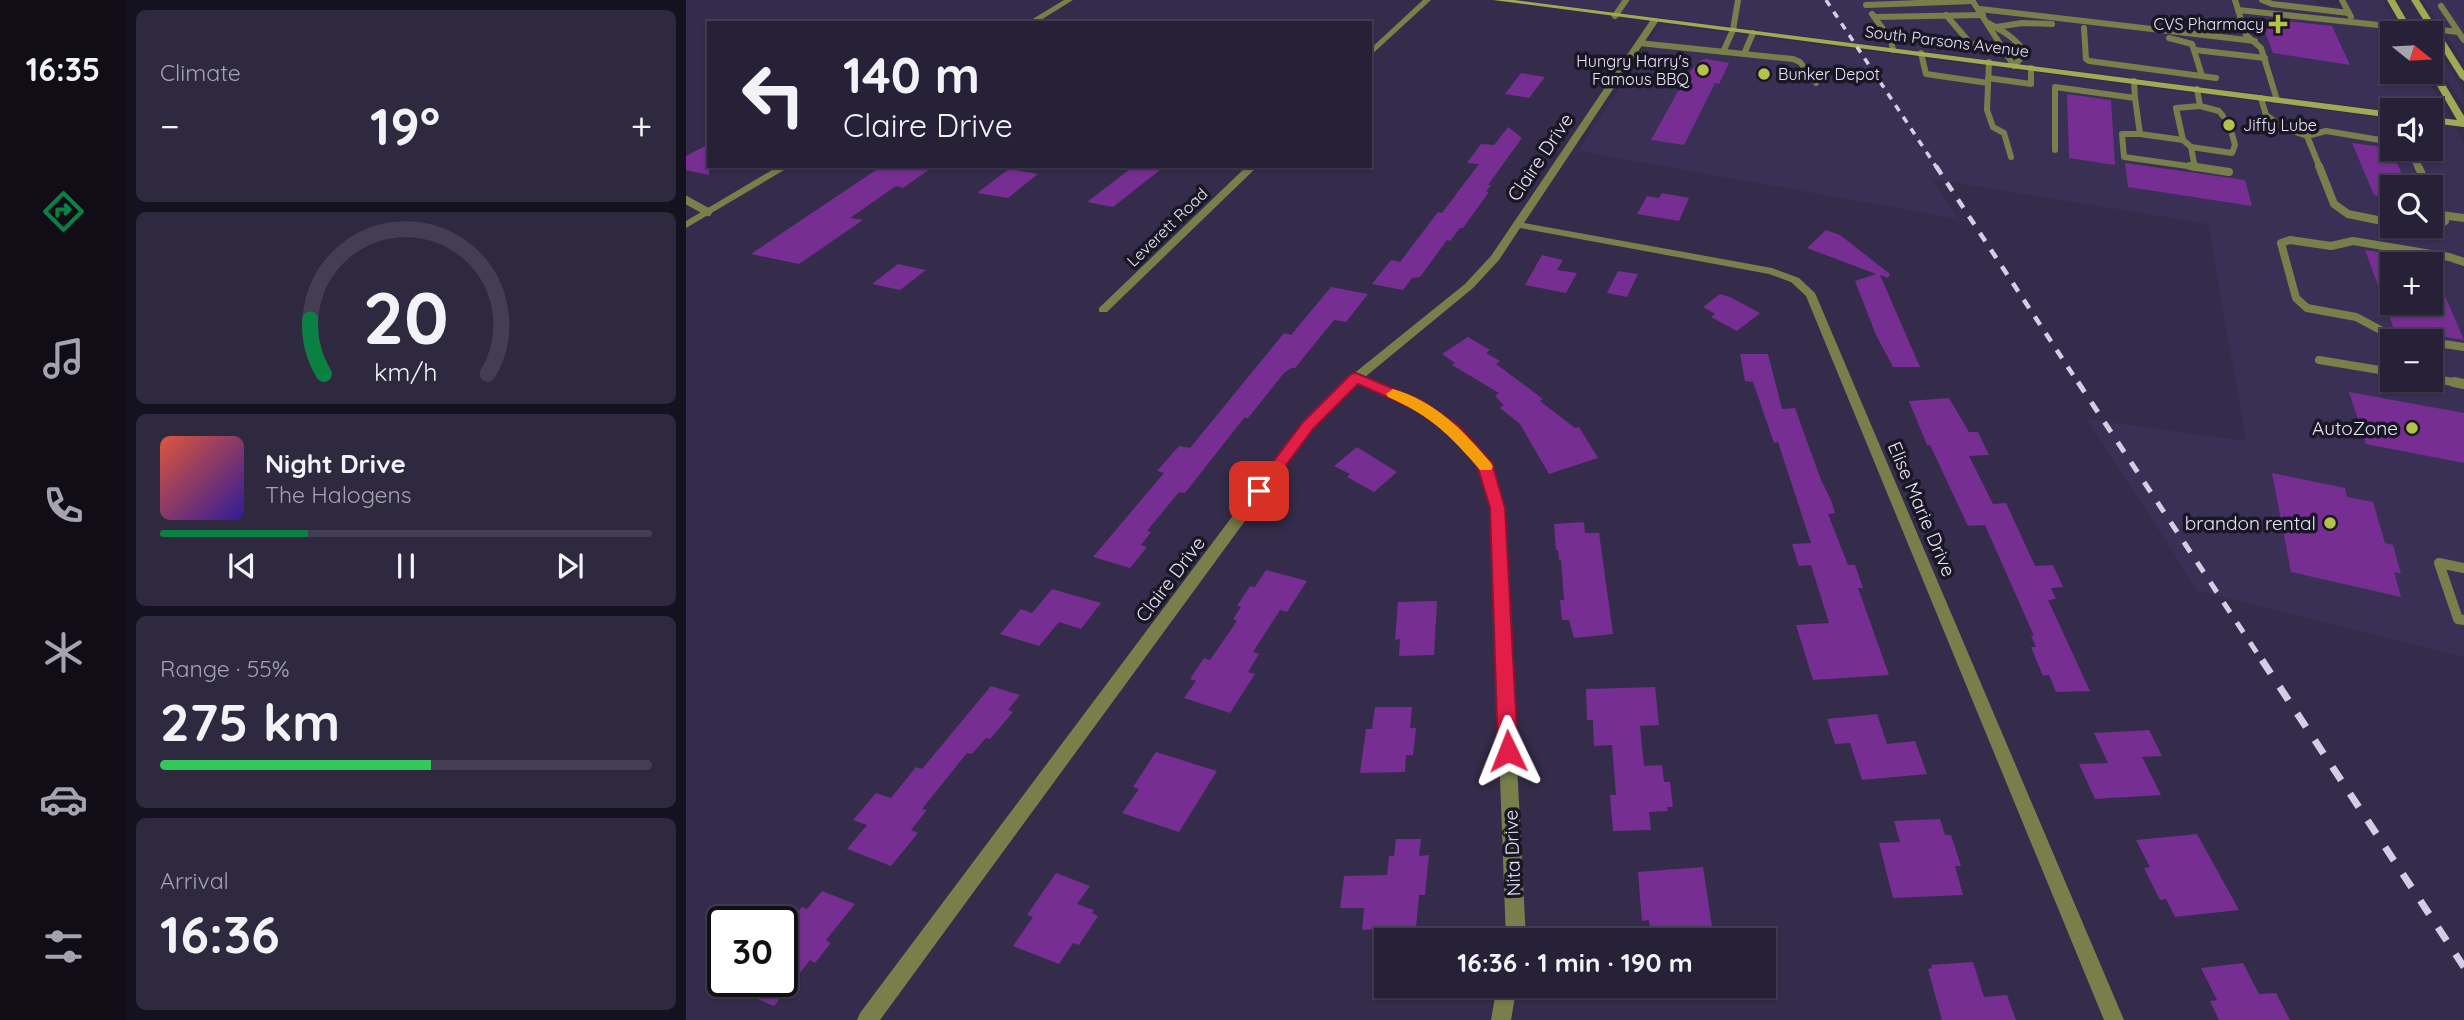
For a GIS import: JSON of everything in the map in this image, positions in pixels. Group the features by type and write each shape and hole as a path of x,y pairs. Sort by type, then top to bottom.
{"main road":[{"name":"South Parsons Avenue","path":"1497,0 2380,113"},
{"path":"2391,0 2403,21"},
{"path":"2415,0 2428,21"},
{"path":"2443,45 2464,78"},
{"path":"2440,84 2464,124"},
{"path":"2443,121 2464,124"}],"street":[{"path":"1033,21 1069,0"},
{"path":"1372,52 1427,0"},
{"name":"Claire Drive","path":"867,1020 1308,425 1356,378 1469,286 1495,258 1655,20"},
{"path":"686,225 783,168"},
{"name":"Leverett Road","path":"1103,310 1251,168"},
{"name":"Elise Marie Drive","path":"1518,225 1772,271 1795,279 1805,286 2114,1020"},
{"name":"Nita Drive","path":"1356,378 1417,404 1454,430 1484,463 1497,508 1515,928"},
{"path":"1501,1020 1505,998"}],"lane":[{"path":"1615,16 1626,0"},
{"path":"1723,52 1733,30 1738,0"},
{"path":"2235,0 2246,35 2261,48 2277,100"},
{"path":"2262,0 2272,4 2348,13"},
{"path":"2342,0 2354,23"},
{"path":"1865,2 1972,1 2014,66 2025,53 2005,31 1988,23"},
{"path":"1865,2 1891,40 1893,50"},
{"path":"2441,6 2464,40"},
{"path":"2238,10 2380,27"},
{"path":"1875,17 1981,12 2255,41"},
{"path":"1946,15 1971,44 2003,47"},
{"path":"1996,27 2031,23 2180,40 2192,44 2202,76"},
{"path":"2084,28 2086,60 2216,78"},
{"path":"2443,30 2458,32"},
{"path":"1744,54 1753,33"},
{"path":"1639,43 1793,59 1800,62 1816,83"},
{"path":"2195,50 2265,58"},
{"path":"1921,53 1926,74 2031,84 2031,68"},
{"path":"1989,62 1987,110 1993,127 2004,133 2011,157"},
{"path":"2134,81 2140,134"},
{"path":"2055,150 2055,87 2135,98"},
{"path":"2197,89 2200,106"},
{"path":"2261,98 2266,115 2282,127 2306,136 2326,131 2380,140"},
{"path":"2183,140 2176,108 2200,106 2219,111 2223,116"},
{"path":"2228,172 2124,157 2122,134 2183,140 2191,147 2232,153 2235,145 2232,134"},
{"path":"2306,136 2334,204 2348,214 2380,221"},
{"path":"2191,147 2195,167"},
{"path":"686,200 708,212"},
{"path":"2443,215 2464,218"},
{"path":"2380,330 2356,317 2307,308 2295,298 2281,243 2290,240 2331,246 2353,241 2449,257 2464,262"},
{"path":"2443,344 2464,347"},
{"path":"2319,360 2380,370"},
{"path":"2443,381 2464,384"},
{"path":"2464,568 2439,563 2458,619 2464,620"}],"shaded area":[{"path":"1521,0 2314,0 2321,5 2339,7 2342,6 2339,0 2382,0 2394,21 2380,21 2380,84 2430,84 2438,98 2380,98 2380,109"},
{"path":"2423,0 2464,0 2464,63 2443,31 2443,21 2437,21"},
{"path":"1661,24 2380,117 2380,161 2443,161 2443,126 2455,127 2464,145 2464,657 2198,591 2087,419 2246,441 2208,224 1932,179 1958,219 1578,151"},
{"path":"2443,59 2464,93 2464,107 2443,73"},
{"path":"2443,106 2451,119 2443,118"}],"building":[{"name":"CVS Pharmacy","path":"2260,18 2332,26 2350,65 2273,53"},
{"path":"1701,60 1729,63 1719,84 1715,83 1684,145 1651,140 1687,75"},
{"path":"1521,73 1545,77 1529,98 1505,94"},
{"path":"2067,94 2111,100 2115,165 2069,158"},
{"path":"1508,127 1522,138 1488,185 1491,185 1486,192 1489,192 1463,228 1460,228 1450,241 1447,240 1420,277 1412,278 1403,290 1372,284 1391,260 1400,262 1438,212 1442,213 1479,164 1467,163 1481,144 1494,145"},
{"path":"2352,143 2380,147 2380,161 2396,161 2402,175 2380,175 2380,196 2374,195"},
{"path":"707,145 709,175 686,170 686,156"},
{"path":"2125,163 2245,180 2252,206 2128,187"},
{"path":"879,168 931,168 903,188 896,186 850,218 863,220 799,264 751,254"},
{"path":"1131,168 1162,168 1113,207 1087,202"},
{"path":"1009,169 1038,174 1008,198 977,193"},
{"path":"1662,193 1689,198 1679,221 1637,214 1647,196 1659,198"},
{"path":"1826,230 1840,235 1890,274 1888,278 1880,275 1920,367 1893,367 1876,335 1855,281 1876,274 1807,248"},
{"path":"2365,250 2380,253 2380,291"},
{"path":"1542,255 1563,260 1557,270 1577,273 1566,293 1525,285"},
{"path":"898,264 926,270 900,290 872,284"},
{"path":"1618,271 1638,274 1627,297 1607,293"},
{"path":"1331,287 1368,294 1346,322 1334,320 1295,368 1284,373 1248,418 1244,418 1185,493 1179,492 1147,531 1151,532 1141,545 1147,547 1130,568 1093,557 1164,473 1157,471 1179,446 1190,448 1284,333 1291,335"},
{"path":"2443,291 2464,340 2443,337 2443,329 2394,329 2389,315 2443,315"},
{"path":"1720,294 1760,313 1737,331 1711,317 1715,314 1703,307"},
{"path":"1468,337 1490,350 1486,353 1500,361 1496,364 1543,399 1540,401 1575,428 1579,427 1598,458 1549,474 1520,424 1500,408 1504,405 1495,396 1499,393 1452,365 1455,363 1442,354"},
{"path":"1740,354 1768,354 1782,409 1795,408 1835,513 1828,514 1848,565 1855,565 1863,588 1858,588 1889,675 1813,680 1796,625 1829,623 1811,565 1799,566 1792,544 1811,543 1778,442 1774,443 1753,382 1745,381"},
{"name":"AutoZone","path":"2349,392 2464,413 2464,463 2366,444"},
{"path":"1949,398 1969,432 1978,432 1989,455 1969,456 1993,504 2006,503 2035,566 2053,565 2063,587 2051,588 2056,599 2048,600 2090,691 2056,692 2049,675 2043,676 2031,647 2036,647 2031,636 2034,636 1985,525 1968,526 1930,445 1927,445 1909,401"},
{"path":"1357,447 1397,472 1374,492 1347,477 1350,474 1334,466"},
{"name":"brandon rental","path":"2272,473 2345,488 2347,497 2373,502 2385,543 2393,545 2401,574 2394,572 2401,597 2291,572"},
{"path":"1584,522 1585,533 1599,533 1613,634 1574,638 1569,620 1562,620 1560,600 1564,600 1561,560 1556,550 1554,524"},
{"path":"1266,570 1307,581 1287,612 1280,610 1253,652 1259,654 1248,672 1255,674 1230,713 1184,698 1196,681 1190,679 1204,658 1210,660 1237,621 1233,619 1241,607 1237,606 1250,586 1255,587"},
{"path":"1052,589 1101,603 1081,629 1059,622 1039,646 1000,634 1021,609 1032,613"},
{"path":"1437,601 1434,655 1399,656 1400,639 1395,640 1398,602"},
{"path":"991,686 1020,695 1008,710 1013,712 990,739 986,738 972,754 967,753 922,809 927,810 911,830 918,833 891,866 847,849 867,825 853,820 876,793 891,798 916,767 922,769"},
{"path":"1655,687 1659,725 1640,726 1644,766 1662,765 1664,782 1670,782 1673,807 1667,807 1668,811 1649,812 1651,830 1613,831 1610,795 1616,795 1612,745 1594,746 1593,720 1587,720 1586,689"},
{"path":"1375,707 1412,707 1410,728 1416,728 1413,755 1406,755 1405,772 1360,773 1366,729 1372,729"},
{"path":"1877,714 1887,744 1915,741 1927,774 1862,780 1850,743 1835,744 1827,719"},
{"path":"2149,730 2162,756 2142,757 2161,795 2095,799 2079,764 2108,763 2094,733"},
{"path":"1156,752 1217,771 1179,832 1122,813 1139,789 1133,787"},
{"path":"1940,819 1945,835 1951,835 1961,866 1955,866 1963,895 1893,898 1879,843 1900,842 1894,821"},
{"path":"2197,834 2239,910 2175,917 2166,899 2160,900 2144,868 2150,867 2136,840"},
{"path":"1396,839 1421,839 1419,856 1429,855 1425,895 1419,895 1416,928 1362,930 1364,908 1340,908 1344,876 1387,875 1389,856 1394,856"},
{"path":"1703,867 1712,928 1650,928 1649,920 1642,921 1638,872"},
{"path":"1056,873 1090,886 1077,904 1094,910 1092,913 1098,916 1079,945 1073,943 1059,964 1013,946 1033,917 1027,915"},
{"path":"822,891 855,904 826,940 831,943 815,963 810,960 798,975 798,912 802,907 807,909"},
{"path":"1973,962 1984,997 2007,995 2016,1020 1942,1020 1928,969 1932,968 1931,965"},
{"path":"2243,963 2259,994 2276,993 2290,1020 2219,1020 2210,1001 2217,1000 2201,968"},
{"path":"753,997 781,997 774,1006"}],"railway":[{"path":"1826,0 1937,168"},
{"path":"1936,166 2079,384"},
{"path":"2078,382 2263,662"},
{"path":"2262,660 2464,967"}],"slow traffic":[{"path":"1393,394 1417,404 1454,430 1485,467"}],"place":[{"name":"CVS Pharmacy","path":"2278,24"},
{"name":"Hungry Harry's Famous BBQ","path":"1703,70"},
{"name":"Bunker Depot","path":"1764,74"},
{"name":"Jiffy Lube","path":"2229,125"},
{"name":"AutoZone","path":"2412,428"},
{"name":"brandon rental","path":"2330,523"}],"route":[{"path":"1259,491 1308,425 1356,378 1417,404 1454,430 1484,463 1497,508 1508,751"}]}
